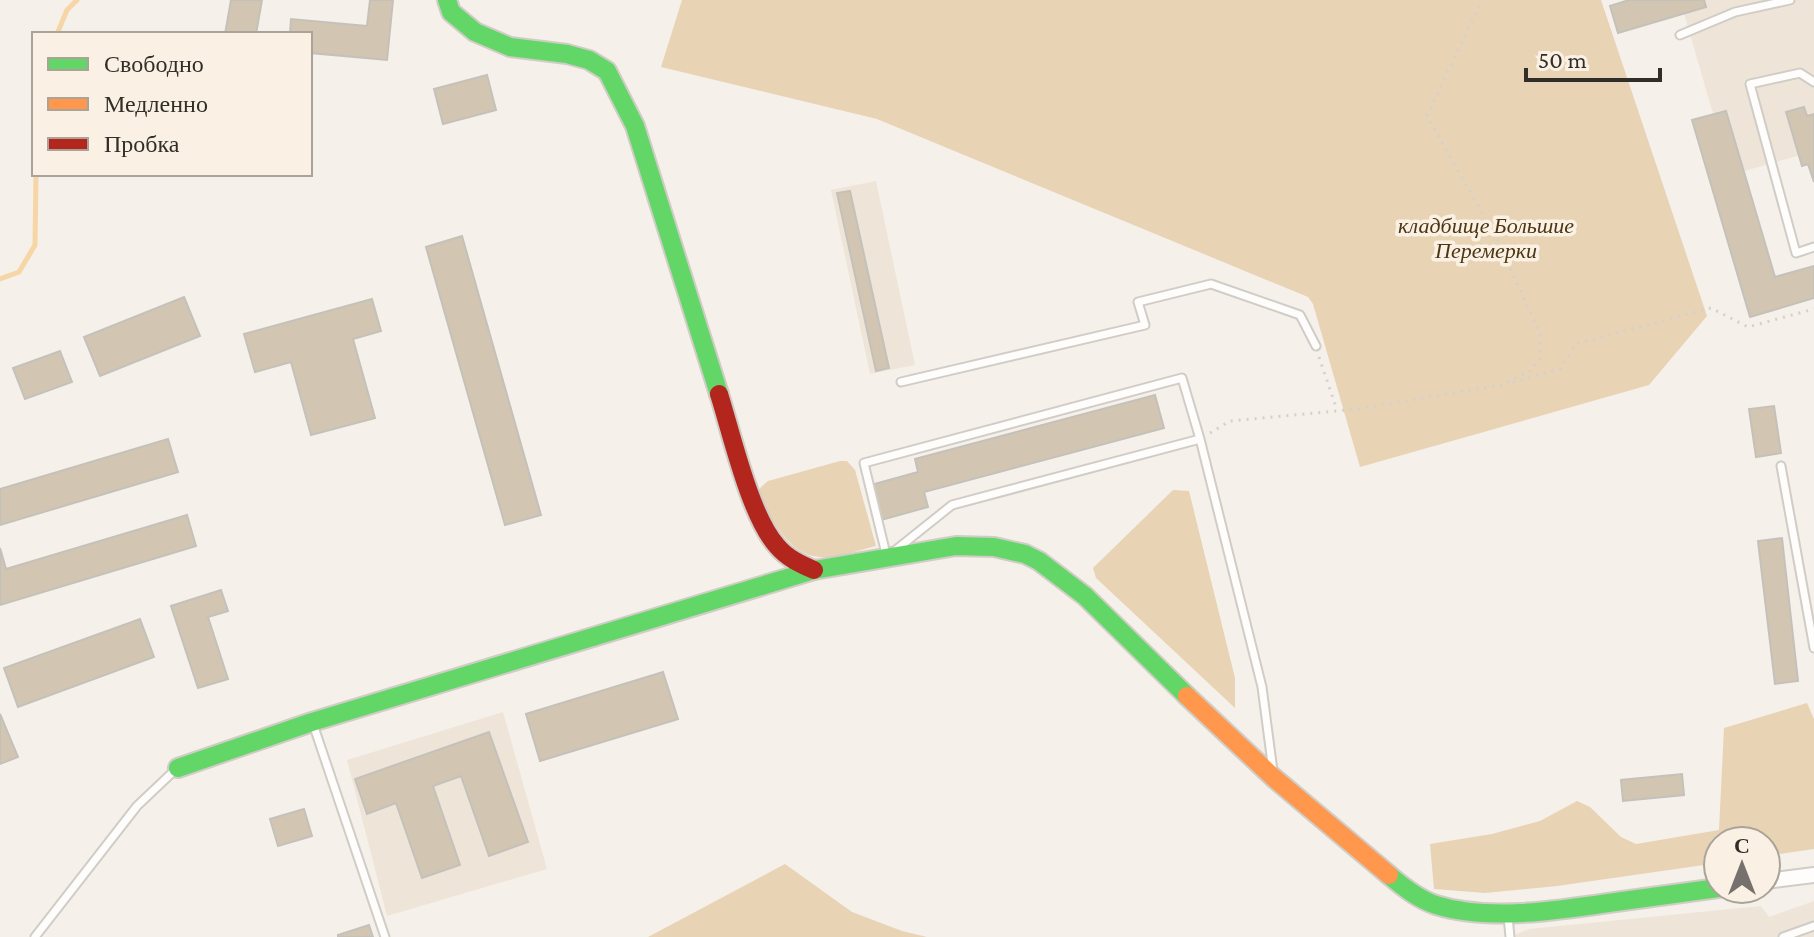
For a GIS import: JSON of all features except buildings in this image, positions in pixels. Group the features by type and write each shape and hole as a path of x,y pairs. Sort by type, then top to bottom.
{"street":[{"path":"447,0 451,12 475,32 510,47 589,60 607,71 635,126 748,486 766,533 787,556 814,570"},
{"path":"178,768 312,722 814,570 956,546 975,546 1011,550 1039,561 1085,596 1274,778 1407,890 1433,904 1507,914 1702,890"},
{"path":"1782,879 1814,875"}],"lane":[{"path":"1732,0 1735,12"},
{"path":"1680,35 1735,12 1790,0"},
{"path":"1814,82 1800,73 1750,84 1796,253 1814,247"},
{"path":"901,382 1145,325 1138,302 1211,284 1300,315 1316,346"},
{"path":"1200,439 952,505 887,557 864,463 1182,378 1200,439 1262,687 1274,778"},
{"path":"1781,466 1814,648"},
{"path":"312,722 385,937"},
{"path":"35,937 137,806 178,768"},
{"path":"1507,914 1510,937"},
{"path":"1783,937 1814,926"}],"path":[{"path":"1482,0 1427,116 1498,241 1540,334 1541,358 1530,371 1502,385"},
{"path":"1214,431 1230,421 1357,409 1502,385 1560,369 1576,344 1711,308 1748,327 1814,309"},
{"path":"1316,346 1337,410"}],"shaded area":[{"path":"1680,0 1814,0 1814,151 1731,175"},
{"path":"876,181 915,365 870,374 831,190"},
{"path":"503,712 547,869 387,916 347,760"},
{"path":"1814,901 1814,937 1510,937 1529,929 1761,906 1769,917"}],"green space":[{"name":"кладбище Большие Перемерки","path":"682,0 1601,0 1707,316 1649,385 1360,467 1313,304 1308,297 877,119 661,67"},
{"path":"847,461 855,470 876,546 827,557 814,556 803,552 784,536 758,492 768,481"},
{"path":"1173,490 1189,491 1235,678 1235,708 1096,578 1093,568"},
{"path":"1807,703 1814,719 1814,849 1782,854 1782,825 1719,825 1724,728"},
{"path":"1577,801 1590,807 1621,837 1636,844 1702,833 1702,865 1485,893 1434,889 1430,844 1492,834 1540,821"},
{"path":"785,864 852,912 927,937 648,937"}],"waterway":[{"path":"58,32 67,10 77,0"},
{"path":"0,279 19,272 35,245 36,176"}],"traffic: fast":[{"path":"447,0 451,12 475,32 510,47 589,60 607,71 635,126 719,394"},
{"path":"178,768 312,722 814,570 956,546 994,547 1025,554 1039,561 1085,596 1187,696"},
{"path":"1389,875 1417,896 1436,905 1477,913 1566,909 1702,890"}],"traffic: slow":[{"path":"1187,696 1274,778 1389,875"}],"traffic: jam":[{"path":"719,394 750,496 767,533 785,554 814,570"}]}
